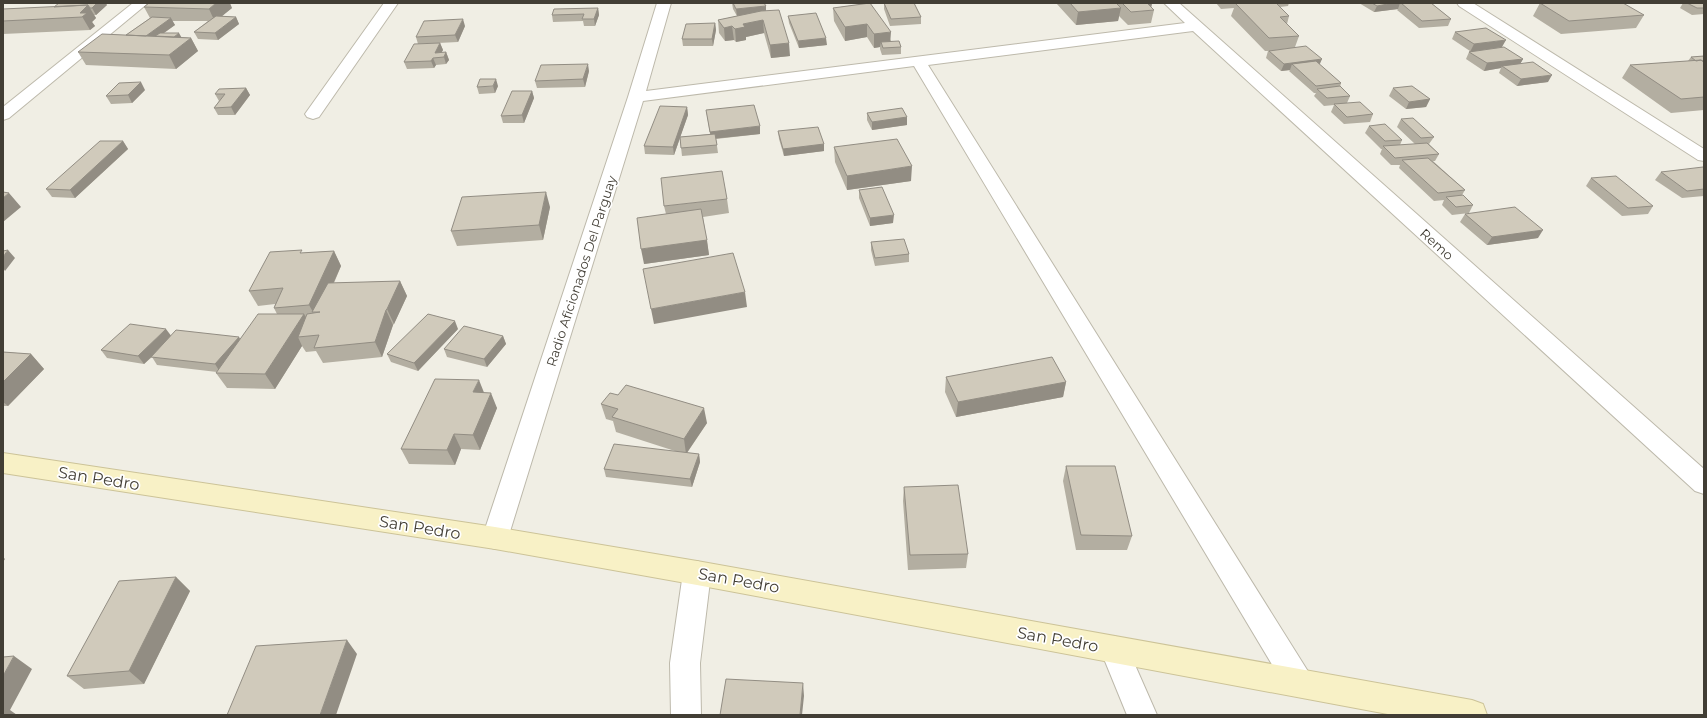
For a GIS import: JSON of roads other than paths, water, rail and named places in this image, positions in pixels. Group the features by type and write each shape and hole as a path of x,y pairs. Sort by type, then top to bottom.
{"main road":[{"name":"San Pedro","path":"3,463 496,538 696,572 1472,715"}],"street":[{"path":"3,115 141,3"},
{"path":"314,114 391,3"},
{"name":"Radio Aficionados Del Parguay","path":"496,538 636,97 664,3"},
{"name":"Remo","path":"1171,3 1704,484"},
{"path":"1464,3 1704,156"},
{"path":"636,97 1196,26"},
{"path":"918,61 1299,683"},
{"path":"686,715 684,663 696,572"},
{"path":"1114,649 1142,715"}]}
